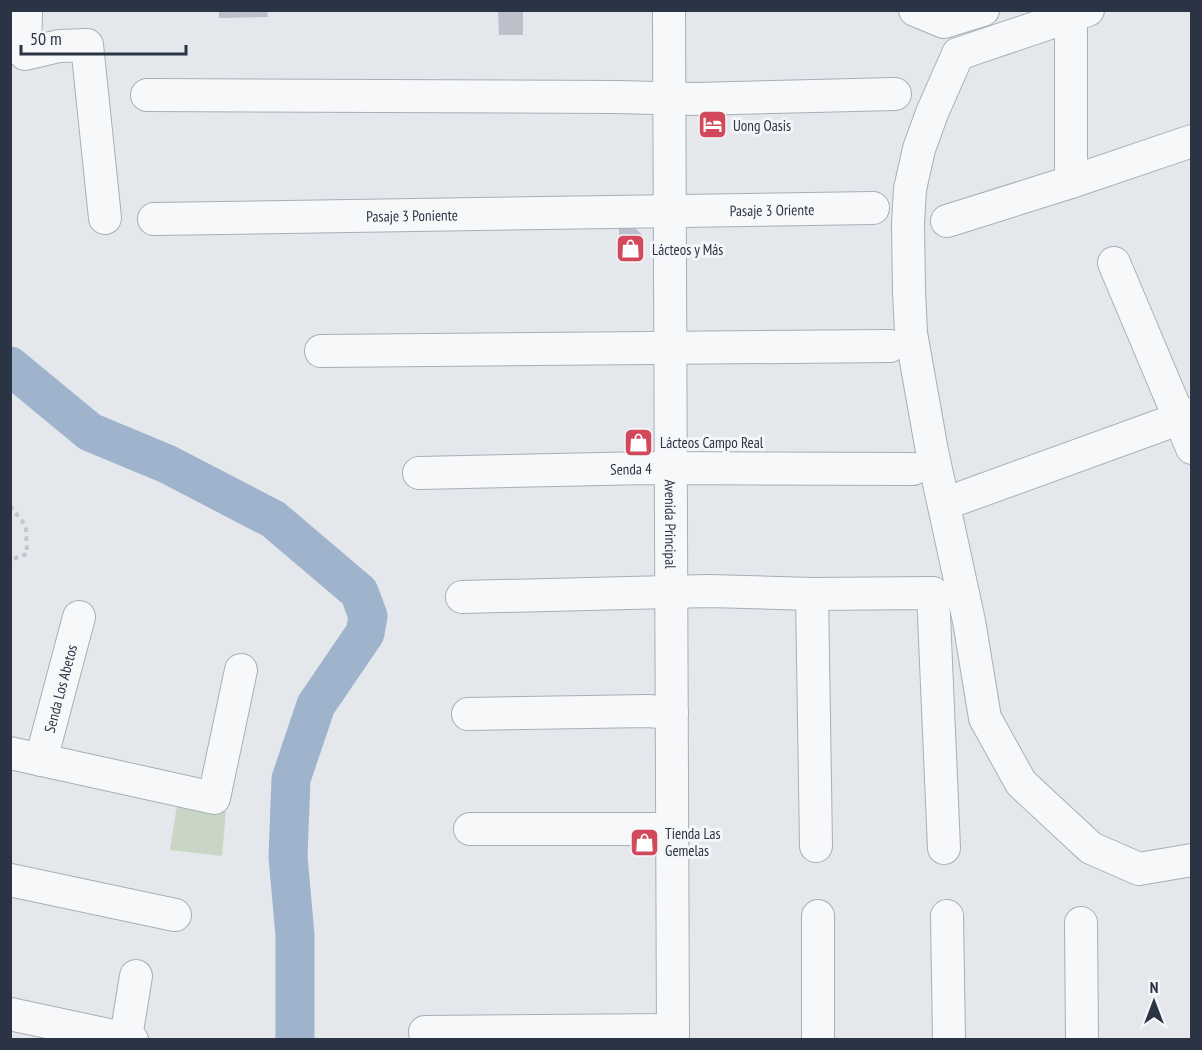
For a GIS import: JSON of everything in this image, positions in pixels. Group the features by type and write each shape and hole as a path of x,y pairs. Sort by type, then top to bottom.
{"street":[{"path":"26,10 18,56 59,46 87,45 105,218"},
{"name":"Avenida Principal","path":"669,10 673,1035"},
{"path":"915,10 944,22 983,10"},
{"path":"1071,182 1076,12 958,54 919,149 910,189 908,224 910,333 932,451 969,621 985,718 1021,783 1091,848 1139,869 1191,860"},
{"path":"944,22 958,54"},
{"path":"147,95 669,99 895,94"},
{"path":"947,221 1191,141"},
{"name":"Pasaje 3 Oriente","path":"669,210 873,208"},
{"name":"Pasaje 3 Poniente","path":"154,219 669,210"},
{"path":"1114,263 1186,416 1191,448"},
{"path":"321,351 890,346"},
{"path":"944,504 1186,416"},
{"name":"Senda 4","path":"419,473 671,468 913,469"},
{"path":"462,597 709,591 812,594 933,593 944,848"},
{"path":"812,594 816,846"},
{"name":"Senda Los Abetos","path":"41,760 79,617"},
{"path":"10,753 214,798 241,670"},
{"path":"468,714 648,711 672,713"},
{"path":"470,829 672,829"},
{"path":"10,880 175,915"},
{"path":"818,916 818,1040"},
{"path":"947,916 949,1040"},
{"path":"1081,923 1082,1040"},
{"path":"10,1014 129,1038 136,976"},
{"path":"425,1032 673,1035"}],"path":[{"path":"10,506 26,526 27,554 10,560"}],"green space":[{"path":"177,805 226,811 222,856 170,850"}],"building":[{"path":"219,10 267,10 268,17 219,18"},
{"path":"498,10 523,10 523,35 499,35"},
{"name":"Lácteos y Más","path":"619,226 634,227 643,236 643,261 619,262"},
{"name":"Lácteos Campo Real","path":"631,434 648,434 647,451 631,450"},
{"name":"Tienda Las Gemelas","path":"636,833 653,833 653,850 636,850"}],"waterway":[{"path":"10,366 90,432 167,464 273,519 359,592 368,616 365,633 316,705 291,779 288,857 295,935 295,1040"}],"place":[{"name":"Uong Oasis","path":"712,125"},
{"name":"Lácteos y Más","path":"631,249"},
{"name":"Lácteos Campo Real","path":"639,442"},
{"name":"Tienda Las Gemelas","path":"644,842"}]}
